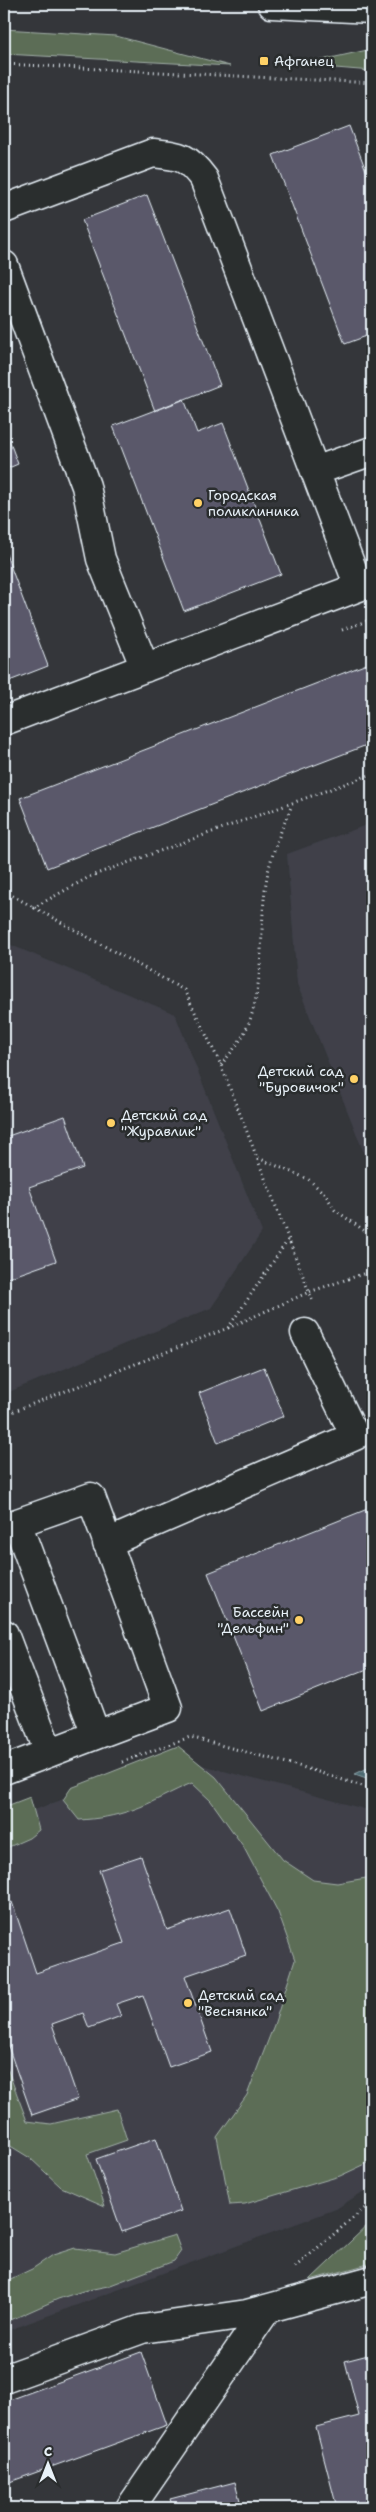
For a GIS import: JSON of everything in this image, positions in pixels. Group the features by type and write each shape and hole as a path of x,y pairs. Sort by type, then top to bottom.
{"main road":[{"path":"272,4 372,8"},
{"path":"4,209 153,153 176,155 192,162 204,179 315,471 366,585 4,721"},
{"path":"4,265 86,486 101,559 145,668"},
{"path":"315,471 372,451"},
{"path":"107,1543 364,1430 311,1321"},
{"path":"4,1770 168,1708 91,1497 10,1526 96,1735"},
{"path":"4,1634 49,1753"},
{"path":"4,2379 142,2329 247,2314 372,2280"},
{"path":"130,2508 267,2308"}],"path":[{"path":"4,64 372,83"},
{"path":"33,909 91,876 372,774"},
{"path":"221,1065 243,1036 252,1009 260,964 267,877 279,836 292,804"},
{"path":"4,891 33,909 184,990 221,1065 309,1292 311,1321"},
{"path":"257,1158 308,1179 325,1194 335,1210 372,1236"},
{"path":"228,1328 288,1239"},
{"path":"4,1415 228,1328 309,1292 372,1271"},
{"path":"119,1763 190,1737 302,1767 372,1790"},
{"path":"4,1806 22,1800"}],"shaded area":[{"name":"Детский сад \"Буровичок\"","path":"372,823 372,1173 297,984 287,854"},
{"name":"Детский сад \"Журавлик\"","path":"4,942 175,1014 262,1232 211,1308 4,1394"},
{"name":"Детский сад \"Веснянка\"","path":"176,1758 372,1811 372,2186 336,2209 4,2332 4,1821"}],"green space":[{"path":"4,29 116,36 230,66 4,54"},
{"path":"372,49 372,71 299,65"},
{"path":"178,1746 216,1777 283,1860 313,1880 337,1883 372,1877 372,2161 340,2176 245,2204 230,2205 217,2137 247,2095 274,2025 295,1960 278,1912 243,1846 211,1801 192,1783 140,1807 100,1818 79,1820 63,1800 71,1788"},
{"path":"30,1797 39,1830 29,1838 4,1849 4,1807"},
{"path":"4,2060 27,2121 51,2124 117,2109 127,2140 87,2154 105,2206 61,2187 30,2158 4,2142"},
{"path":"372,2221 372,2263 310,2280"},
{"path":"175,2235 181,2251 174,2261 108,2286 58,2299 4,2323 4,2282 32,2269 53,2255 75,2248 115,2253"}],"water":[{"path":"372,1766 372,1780 355,1774"}],"building":[{"path":"349,126 372,186 372,334 345,344 273,155"},
{"path":"147,195 220,385 155,411 82,220"},
{"name":"Городская поликлиника","path":"184,399 197,433 223,423 281,574 184,611 113,426"},
{"path":"4,426 18,464 4,470"},
{"path":"4,549 48,666 4,683"},
{"path":"372,662 372,743 47,868 20,798"},
{"path":"65,1116 83,1168 29,1187 56,1261 5,1279 4,1124 8,1136"},
{"path":"264,1367 284,1416 218,1443 199,1393"},
{"name":"Бассейн \"Дельфин\"","path":"370,1508 372,1513 372,1667 263,1711 208,1573"},
{"path":"141,1856 167,1930 230,1908 246,1955 185,1976 212,2052 169,2067 143,1995 116,2004 121,2016 89,2028 83,2013 52,2024 78,2099 32,2115 8,2046 4,2047 4,1905 12,1902 36,1973 124,1943 99,1870"},
{"path":"156,2138 181,2211 122,2232 96,2159"},
{"path":"141,2352 167,2425 4,2484 4,2402"},
{"path":"372,2354 372,2508 337,2508 316,2427 359,2416 345,2361"},
{"path":"235,2482 242,2508 173,2508 170,2499"}],"place":[{"name":"Афганец","path":"264,61"},
{"name":"Городская поликлиника","path":"198,503"},
{"name":"Детский сад \"Буровичок\"","path":"354,1079"},
{"name":"Детский сад \"Журавлик\"","path":"111,1123"},
{"name":"Бассейн \"Дельфин\"","path":"299,1620"},
{"name":"Детский сад \"Веснянка\"","path":"188,2003"}]}
